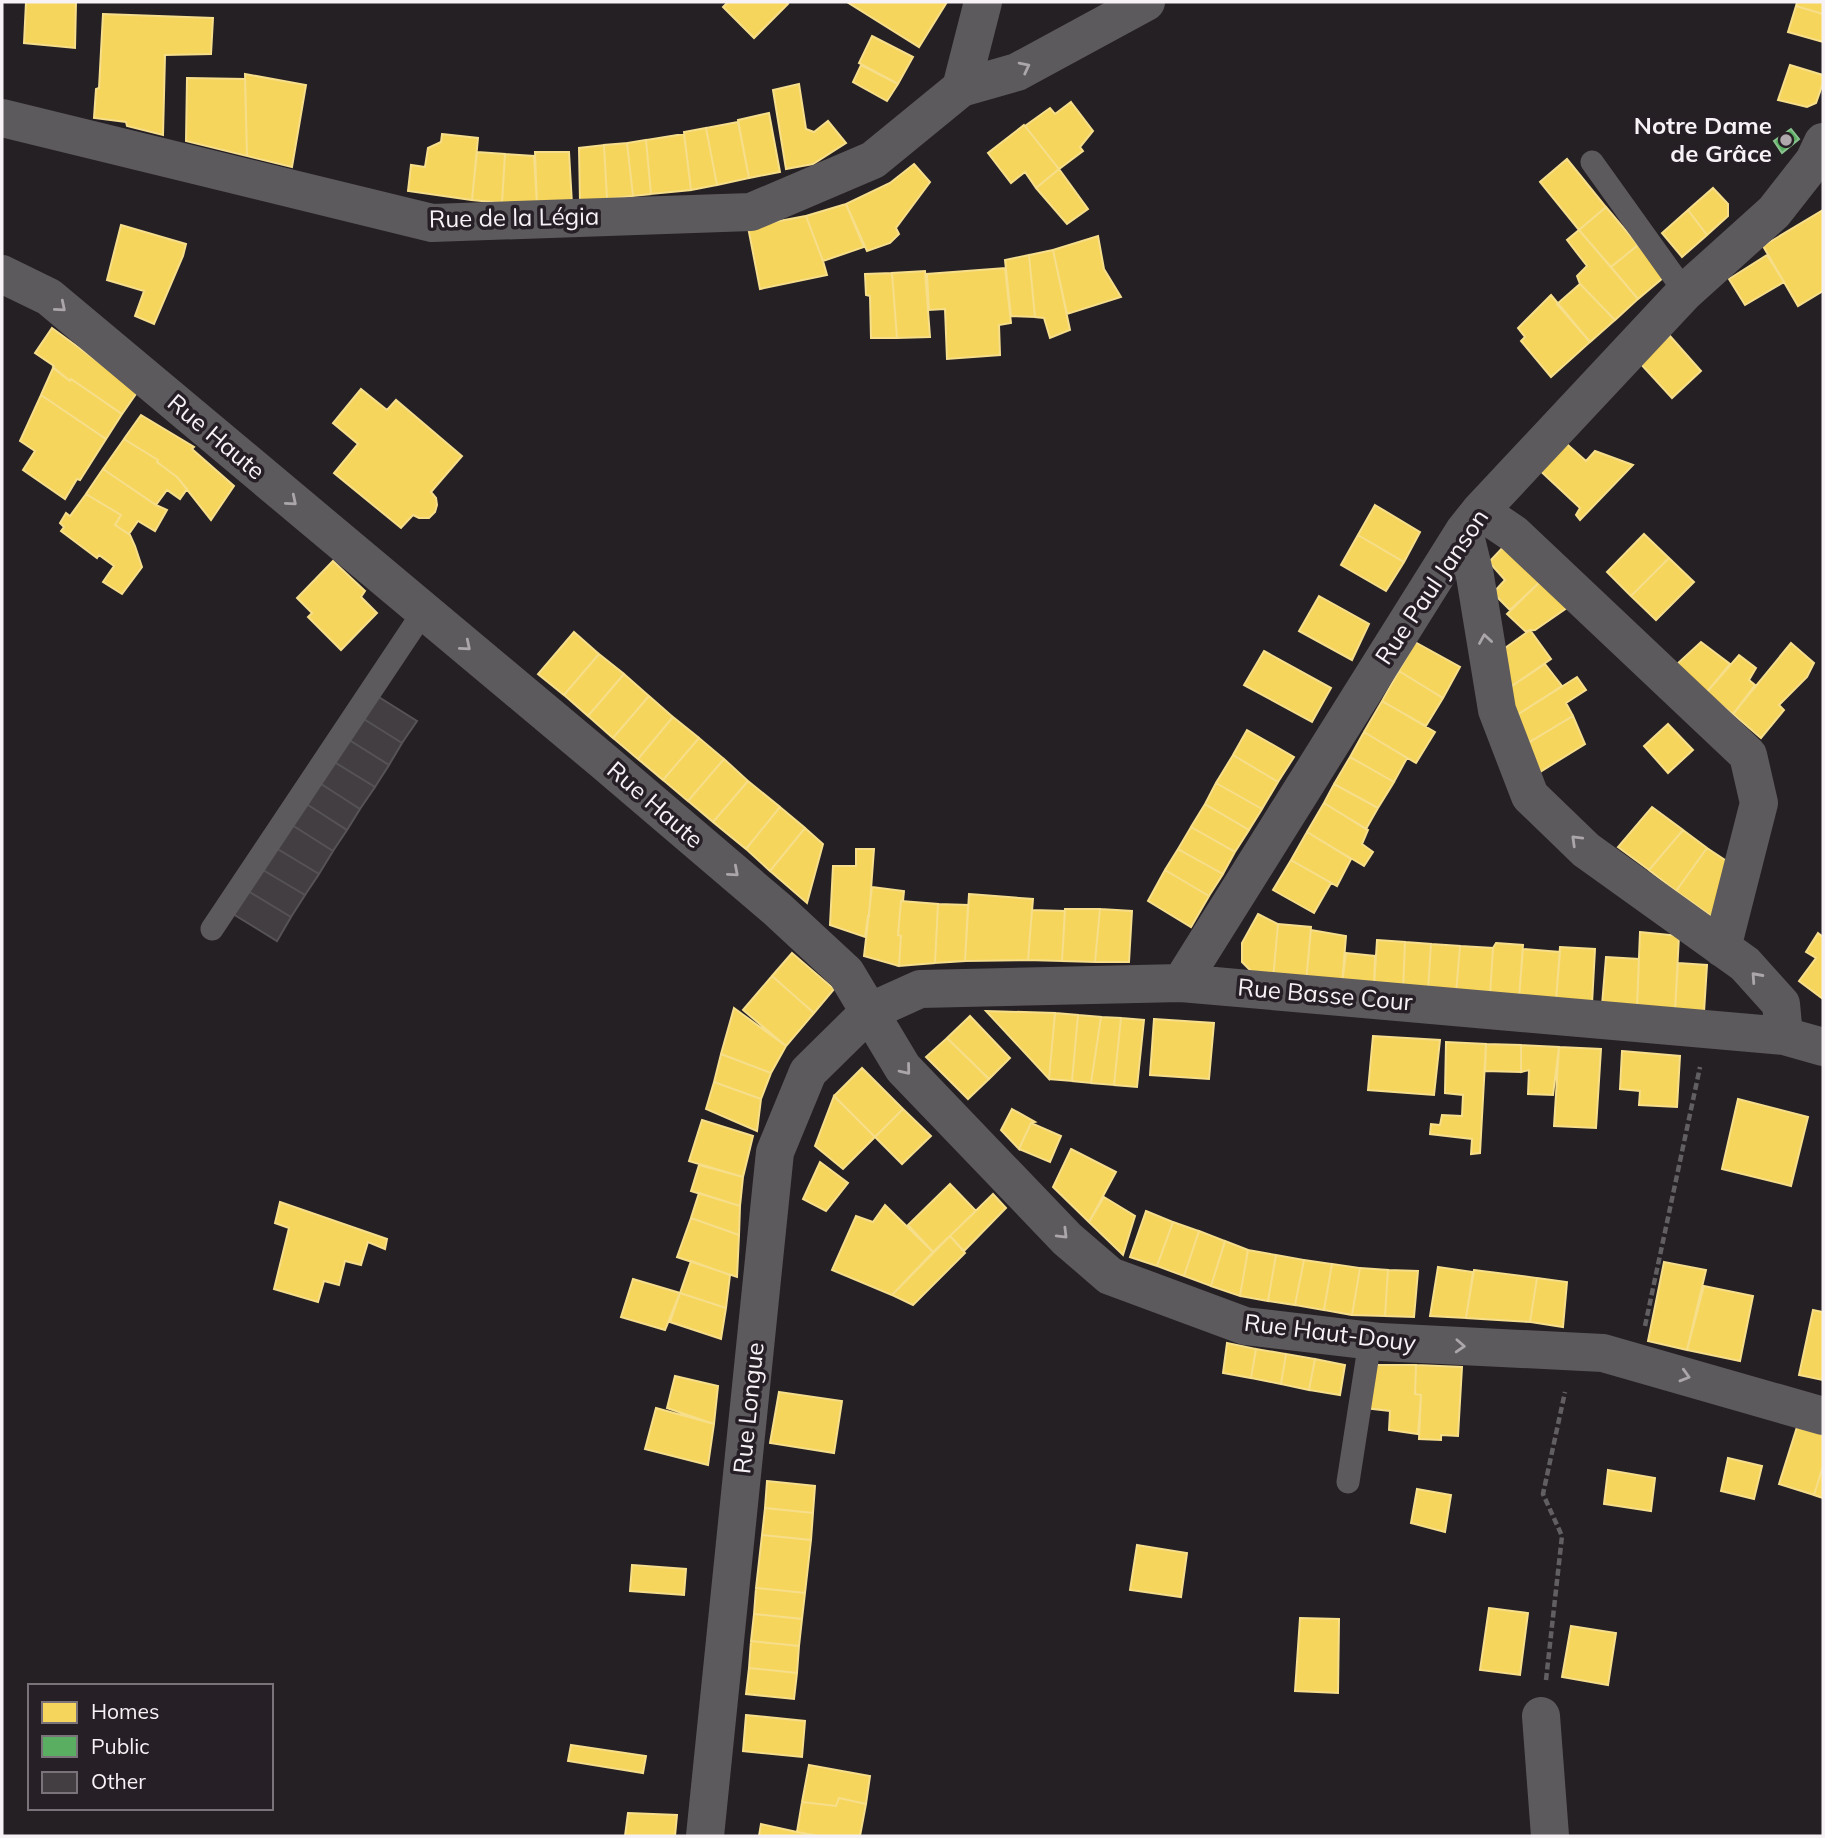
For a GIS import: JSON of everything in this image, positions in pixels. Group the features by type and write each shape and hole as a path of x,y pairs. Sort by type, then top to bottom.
{"street":[{"path":"961,88 983,2"},
{"path":"961,88 1017,72 1146,2"},
{"name":"Rue de la Légia","path":"2,118 432,223 446,223 751,212 873,160 961,88"},
{"name":"Rue Paul Janson","path":"1181,982 1472,521 1685,292 1774,212 1820,156"},
{"name":"Rue Haute","path":"2,274 49,297 602,760 778,910 846,973 869,1012"},
{"path":"1722,948 1759,803 1748,755 1514,534 1472,521 1475,576 1497,710 1530,796 1587,850 1722,948 1745,964 1781,1004 1784,1036"},
{"name":"Rue Basse Cour","path":"869,1012 920,989 1181,982 1784,1036 1823,1047"},
{"name":"Rue Haut-Douy","path":"869,1012 903,1068 1068,1239 1110,1276 1245,1326 1370,1341 1604,1353 1823,1416"},
{"name":"Rue Longue","path":"705,1836 775,1152 808,1072 869,1012"},
{"path":"1541,1716 1550,1836"}],"lane":[{"path":"1592,162 1685,292"},
{"path":"212,929 424,611"},
{"path":"1348,1482 1370,1341"}],"path":[{"path":"1637,1363 1708,1029"},
{"path":"1541,1716 1562,1536 1543,1494 1574,1352"}],"building: Homes":[{"path":"26,2 76,2 75,48 24,43"},
{"path":"728,2 788,4 754,38 723,7"},
{"path":"847,2 947,2 919,47"},
{"path":"1797,2 1823,2 1823,14 1796,6"},
{"path":"1796,6 1823,14 1823,42 1788,32"},
{"path":"103,14 213,18 211,54 165,55 163,135 127,126 126,122 94,118 96,89 99,88"},
{"path":"872,36 913,57 898,84 859,63"},
{"path":"861,65 898,84 887,101 853,82"},
{"path":"1790,65 1823,75 1816,103 1807,107 1778,100"},
{"path":"245,74 306,85 292,167 247,156"},
{"path":"187,78 245,79 247,156 186,141"},
{"path":"799,84 806,129 814,132 828,121 846,143 813,164 786,169 773,90"},
{"path":"1071,102 1093,131 1080,147 1083,151 1059,169 1025,126 1050,108 1055,114"},
{"path":"769,113 780,172 749,178 738,120"},
{"path":"738,122 749,178 717,185 706,128"},
{"path":"1024,125 1059,169 1036,188 1025,172 1011,183 988,153"},
{"path":"706,128 717,185 691,190 684,132"},
{"path":"442,134 478,138 472,200 408,191 411,165 425,167 428,148 441,142"},
{"path":"684,134 691,190 651,194 646,140"},
{"path":"646,140 651,194 633,196 627,143"},
{"path":"627,143 633,196 607,199 604,145"},
{"path":"604,145 607,199 580,201 579,148"},
{"path":"477,152 505,154 502,203 472,200"},
{"path":"535,152 569,152 572,204 537,205"},
{"path":"505,154 534,156 537,205 502,203"},
{"path":"1567,159 1606,207 1579,230 1540,182"},
{"path":"914,164 930,182 896,228 899,234 890,243 867,251 846,204 890,183"},
{"path":"1059,169 1088,209 1067,224 1036,188"},
{"path":"1713,188 1728,204 1728,216 1707,235 1688,210"},
{"path":"846,204 864,247 823,261 806,216"},
{"path":"1606,207 1638,245 1611,267 1579,230"},
{"path":"1688,210 1707,235 1682,257 1662,233"},
{"path":"1823,210 1823,291 1798,306 1763,246"},
{"path":"806,216 827,275 760,289 748,227"},
{"path":"121,225 186,244 154,324 135,316 144,291 107,280"},
{"path":"1579,230 1638,299 1615,320 1580,284 1577,276 1587,266 1567,240"},
{"path":"1098,236 1104,269 1121,297 1067,314 1053,250"},
{"path":"1638,245 1664,277 1638,299 1611,267"},
{"path":"1053,250 1070,330 1050,338 1044,318 1035,317 1029,255"},
{"path":"1029,255 1035,317 1011,316 1005,260"},
{"path":"1767,255 1784,282 1745,305 1729,279"},
{"path":"1005,268 1011,323 999,325 1000,355 947,359 945,309 929,310 927,274"},
{"path":"925,271 930,337 897,338 892,273"},
{"path":"892,273 897,338 871,338 870,296 866,295 865,274"},
{"path":"1580,284 1615,320 1590,342 1557,304"},
{"path":"1551,295 1590,342 1551,377 1521,341 1525,337 1518,328"},
{"path":"52,328 138,391 122,414 71,379 70,381 35,353"},
{"path":"1670,336 1701,371 1672,398 1639,362"},
{"path":"53,368 122,414 106,439 41,395"},
{"path":"361,389 387,410 396,400 462,456 431,492 437,505 429,518 413,515 401,528 334,473 358,444 333,423"},
{"path":"41,395 106,439 65,499 23,470 35,451 20,441"},
{"path":"141,415 194,447 192,449 234,486 211,520 177,477 157,462 158,460 124,439"},
{"path":"1560,438 1586,461 1595,451 1633,465 1580,520 1576,515 1580,508 1534,465"},
{"path":"124,439 158,460 157,462 177,477 187,489 180,499 167,490 156,505 103,469"},
{"path":"103,469 167,510 155,531 138,521 129,534 115,525 121,515 86,494"},
{"path":"86,494 121,515 115,525 130,535 135,546 142,567 122,594 103,582 114,566 99,555 97,558 61,531 64,527 60,523 66,513 70,516"},
{"path":"1375,505 1420,532 1404,562 1358,535"},
{"path":"1644,534 1669,558 1631,596 1607,572"},
{"path":"1358,535 1404,562 1386,591 1341,565"},
{"path":"1508,542 1544,578 1510,610 1493,593 1505,580 1489,562"},
{"path":"1669,558 1694,582 1656,620 1631,596"},
{"path":"333,561 365,591 361,597 377,613 341,650 308,617 312,613 297,598"},
{"path":"1544,578 1571,605 1535,630 1525,631 1507,614"},
{"path":"1319,596 1369,624 1352,660 1299,631"},
{"path":"1530,630 1551,659 1509,688 1501,651"},
{"path":"574,632 599,654 564,695 538,674"},
{"path":"1415,642 1460,667 1443,698 1399,671"},
{"path":"1701,642 1730,664 1706,693 1675,666"},
{"path":"1791,643 1814,663 1807,677 1779,705 1784,710 1761,738 1733,714"},
{"path":"1264,651 1331,688 1312,722 1244,685"},
{"path":"599,654 624,674 588,716 564,695"},
{"path":"1739,655 1756,668 1749,680 1755,685 1733,714 1706,693"},
{"path":"1545,664 1562,686 1517,715 1509,688"},
{"path":"1399,671 1443,698 1426,726 1382,701"},
{"path":"624,674 649,696 613,738 588,716"},
{"path":"1577,677 1586,690 1566,703 1573,716 1528,743 1517,715"},
{"path":"649,696 673,717 638,759 613,738"},
{"path":"1382,701 1435,732 1416,763 1364,732"},
{"path":"1573,716 1585,744 1540,772 1528,743"},
{"path":"673,717 699,738 663,780 638,759"},
{"path":"1668,724 1693,750 1668,773 1644,746"},
{"path":"1247,730 1294,757 1278,782 1233,755"},
{"path":"1364,732 1407,758 1394,782 1350,757"},
{"path":"699,738 724,759 688,801 663,780"},
{"path":"1233,755 1278,782 1262,809 1216,783"},
{"path":"1350,757 1394,782 1378,808 1334,784"},
{"path":"724,759 748,781 713,822 688,801"},
{"path":"748,781 780,807 746,849 713,822"},
{"path":"1216,783 1262,809 1249,830 1205,804"},
{"path":"1334,784 1378,808 1366,829 1324,803"},
{"path":"1324,803 1368,830 1362,844 1373,852 1364,866 1307,832"},
{"path":"1205,804 1249,830 1235,852 1191,827"},
{"path":"780,807 805,828 770,871 746,849"},
{"path":"1652,807 1683,830 1649,870 1618,847"},
{"path":"1191,827 1235,852 1223,874 1178,849"},
{"path":"805,828 823,844 807,903 770,871"},
{"path":"1683,830 1707,848 1676,891 1649,870"},
{"path":"1307,832 1351,859 1337,886 1291,860"},
{"path":"1707,848 1734,866 1721,923 1676,891"},
{"path":"856,849 874,849 865,937 830,925 833,866 856,866"},
{"path":"1178,849 1223,874 1209,896 1165,870"},
{"path":"1291,860 1331,883 1314,913 1273,890"},
{"path":"1165,870 1209,896 1191,927 1148,901"},
{"path":"872,887 904,891 898,935 901,936 899,966 864,956"},
{"path":"969,894 1033,899 1028,960 965,961"},
{"path":"901,901 938,904 935,963 899,966"},
{"path":"938,904 968,905 965,961 935,963"},
{"path":"1065,909 1100,909 1095,962 1062,961"},
{"path":"1100,909 1132,911 1129,962 1095,962"},
{"path":"1032,910 1065,911 1062,961 1028,960"},
{"path":"1258,914 1278,924 1273,979 1258,978 1242,962 1242,943"},
{"path":"1278,924 1311,927 1306,982 1273,979"},
{"path":"1311,930 1346,936 1342,984 1306,982"},
{"path":"1640,932 1679,936 1675,1010 1637,1007"},
{"path":"1818,933 1823,937 1823,999 1799,981 1816,958 1806,952"},
{"path":"1377,940 1405,942 1403,989 1374,987"},
{"path":"1405,942 1431,944 1428,991 1403,989"},
{"path":"1496,943 1523,945 1519,998 1490,996 1493,948"},
{"path":"1431,944 1460,946 1456,993 1428,991"},
{"path":"1460,946 1493,948 1490,996 1456,993"},
{"path":"1560,947 1595,949 1592,1004 1556,1001"},
{"path":"1523,949 1560,952 1556,1001 1519,998"},
{"path":"792,953 834,989 814,1013 772,976"},
{"path":"1346,953 1375,956 1374,987 1342,984"},
{"path":"1606,957 1639,959 1637,1007 1602,1005"},
{"path":"1678,963 1707,965 1704,1012 1675,1010"},
{"path":"772,976 814,1013 786,1046 743,1010"},
{"path":"734,1008 786,1046 771,1073 721,1054"},
{"path":"986,1011 1055,1013 1049,1079"},
{"path":"1055,1013 1078,1015 1072,1081 1049,1079"},
{"path":"1078,1015 1101,1017 1091,1083 1072,1081"},
{"path":"970,1016 1010,1058 989,1079 947,1038"},
{"path":"1101,1017 1121,1018 1114,1085 1091,1083"},
{"path":"1121,1018 1144,1020 1137,1087 1114,1085"},
{"path":"1154,1019 1214,1023 1209,1079 1150,1075"},
{"path":"1373,1036 1440,1040 1434,1095 1368,1090"},
{"path":"947,1038 989,1079 968,1099 926,1057"},
{"path":"1446,1042 1486,1044 1480,1153 1471,1154 1472,1139 1430,1134 1431,1124 1440,1125 1442,1115 1462,1116 1463,1095 1445,1093"},
{"path":"1486,1044 1521,1045 1521,1072 1485,1071"},
{"path":"1521,1045 1559,1047 1553,1095 1528,1094 1529,1070 1521,1072"},
{"path":"1559,1047 1601,1049 1596,1128 1554,1126"},
{"path":"1622,1051 1680,1056 1677,1107 1639,1105 1640,1091 1620,1089"},
{"path":"721,1054 771,1073 761,1099 714,1082"},
{"path":"862,1068 903,1109 875,1137 834,1096"},
{"path":"714,1082 761,1099 757,1131 706,1109"},
{"path":"834,1096 875,1137 843,1169 815,1146"},
{"path":"1738,1099 1808,1117 1791,1186 1722,1169"},
{"path":"903,1109 931,1136 902,1164 875,1137"},
{"path":"1012,1109 1035,1122 1031,1123 1019,1149 1001,1130"},
{"path":"702,1120 753,1136 743,1177 689,1161"},
{"path":"1031,1123 1061,1136 1050,1162 1019,1149"},
{"path":"1071,1149 1116,1172 1089,1222 1053,1187"},
{"path":"820,1162 848,1183 826,1211 803,1199"},
{"path":"699,1165 743,1177 740,1206 691,1191"},
{"path":"950,1184 976,1211 933,1252 908,1225"},
{"path":"699,1193 740,1206 739,1235 691,1218"},
{"path":"993,1194 1006,1208 964,1251 950,1236"},
{"path":"1104,1197 1135,1216 1123,1255 1089,1222"},
{"path":"280,1202 387,1239 385,1249 368,1242 361,1265 345,1261 339,1285 324,1281 318,1302 274,1289 289,1228 275,1223"},
{"path":"885,1205 933,1252 892,1295 832,1270 856,1216 873,1222"},
{"path":"1146,1211 1173,1222 1157,1266 1130,1257"},
{"path":"691,1218 739,1235 737,1277 677,1257"},
{"path":"1173,1222 1199,1231 1184,1276 1157,1266"},
{"path":"1199,1231 1225,1241 1211,1286 1184,1276"},
{"path":"950,1236 965,1253 913,1305 892,1295"},
{"path":"1225,1241 1248,1250 1240,1296 1211,1286"},
{"path":"1248,1250 1276,1255 1268,1301 1240,1296"},
{"path":"1276,1255 1304,1260 1295,1305 1268,1301"},
{"path":"1304,1260 1332,1264 1324,1310 1295,1305"},
{"path":"691,1261 730,1275 726,1308 680,1293"},
{"path":"1664,1262 1706,1270 1687,1350 1648,1341"},
{"path":"1332,1264 1360,1268 1352,1315 1324,1310"},
{"path":"1438,1267 1473,1272 1466,1318 1430,1316"},
{"path":"1360,1268 1388,1270 1385,1316 1352,1315"},
{"path":"1388,1270 1418,1271 1414,1317 1385,1316"},
{"path":"1474,1270 1537,1278 1530,1322 1466,1318"},
{"path":"1537,1278 1567,1282 1563,1327 1530,1322"},
{"path":"633,1279 680,1293 665,1330 621,1317"},
{"path":"1704,1286 1753,1296 1740,1361 1687,1350"},
{"path":"680,1293 726,1308 721,1339 670,1322"},
{"path":"1813,1310 1823,1312 1823,1380 1799,1375"},
{"path":"1227,1343 1256,1349 1251,1378 1223,1373"},
{"path":"1256,1349 1286,1354 1281,1384 1251,1378"},
{"path":"1286,1354 1315,1359 1309,1390 1281,1384"},
{"path":"1315,1359 1345,1365 1340,1395 1309,1390"},
{"path":"1368,1365 1416,1365 1415,1394 1421,1395 1418,1434 1389,1430 1390,1411 1365,1408"},
{"path":"1416,1365 1462,1367 1458,1436 1441,1435 1441,1440 1419,1439 1421,1395 1415,1394"},
{"path":"675,1376 718,1386 714,1424 667,1408"},
{"path":"779,1392 842,1401 834,1453 770,1443"},
{"path":"656,1408 714,1424 708,1465 645,1449"},
{"path":"1797,1427 1823,1434 1823,1466 1814,1495 1779,1484"},
{"path":"1728,1458 1762,1466 1754,1499 1721,1491"},
{"path":"1823,1466 1823,1498 1814,1495"},
{"path":"1608,1470 1655,1478 1651,1511 1604,1504"},
{"path":"767,1481 815,1486 813,1513 765,1508"},
{"path":"1417,1489 1451,1495 1445,1532 1411,1523"},
{"path":"765,1508 813,1513 811,1540 762,1535"},
{"path":"762,1535 811,1540 805,1593 756,1588"},
{"path":"1137,1545 1187,1553 1181,1597 1130,1590"},
{"path":"632,1565 686,1569 684,1595 630,1591"},
{"path":"756,1588 805,1593 802,1619 754,1614"},
{"path":"1489,1608 1528,1613 1520,1675 1480,1670"},
{"path":"754,1614 802,1619 799,1646 751,1641"},
{"path":"1300,1618 1339,1619 1338,1693 1295,1691"},
{"path":"1571,1626 1616,1633 1608,1685 1562,1677"},
{"path":"751,1641 799,1646 797,1673 749,1668"},
{"path":"749,1668 797,1673 794,1699 746,1694"},
{"path":"746,1715 805,1721 802,1757 743,1751"},
{"path":"571,1745 646,1756 643,1773 568,1761"},
{"path":"809,1765 870,1776 866,1804 839,1798 836,1806 802,1802"},
{"path":"839,1798 866,1804 860,1836 819,1836 797,1832 802,1802 836,1806"},
{"path":"628,1813 677,1815 675,1836 625,1836"},
{"path":"761,1824 797,1832 819,1836 759,1836"}],"building: Public":[{"name":"Notre Dame de Grâce","path":"1791,129 1799,139 1782,153 1774,141"}],"building: Other":[{"path":"374,694 417,721 402,743 359,716"},
{"path":"359,716 402,743 389,765 346,738"},
{"path":"346,738 389,765 375,787 331,760"},
{"path":"331,760 375,787 360,809 318,782"},
{"path":"318,782 360,809 347,830 305,803"},
{"path":"305,803 347,830 333,851 292,825"},
{"path":"292,825 333,851 319,874 276,848"},
{"path":"276,848 319,874 305,895 263,870"},
{"path":"263,870 305,895 291,917 248,891"},
{"path":"248,891 291,917 277,941 233,914"}],"place":[{"name":"Notre Dame de Grâce","path":"1786,140"}]}
